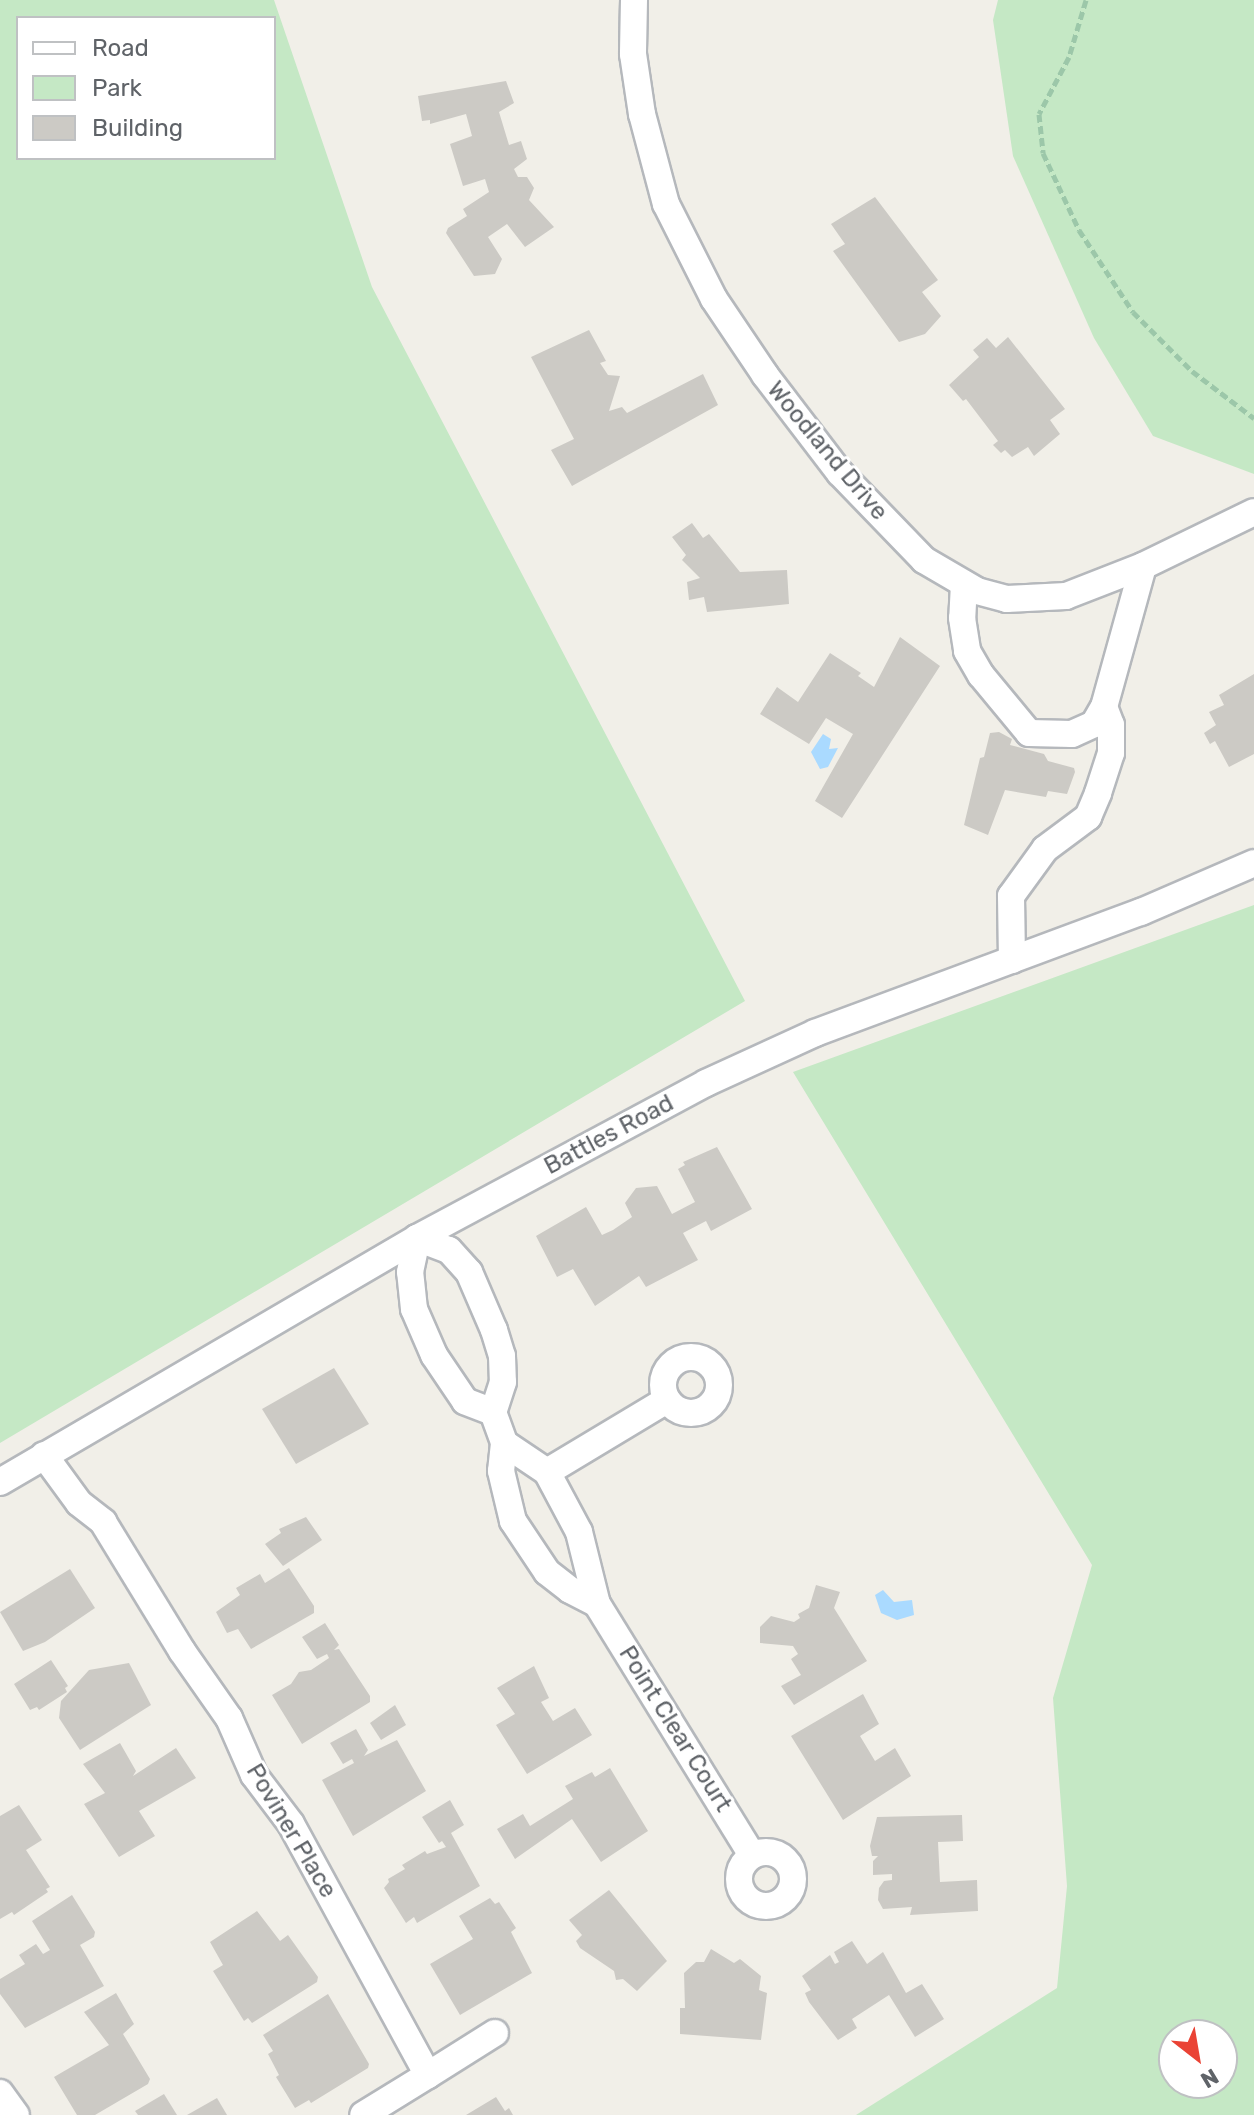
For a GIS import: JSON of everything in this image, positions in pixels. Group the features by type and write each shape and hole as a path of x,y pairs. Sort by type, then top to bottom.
{"street":[{"name":"Woodland Drive","path":"634,0 633,54 642,114 666,204 714,299 765,375 840,473 924,560 964,584 1007,599 1037,600 1066,596 1143,566 1254,512"},
{"path":"964,584 962,618 967,651 981,675 1029,733 1072,734 1094,724 1104,707 1143,566"},
{"path":"1012,960 1011,896 1045,849 1088,817 1098,793 1111,753 1111,725 1104,707"},
{"name":"Battles Road","path":"0,1482 417,1238 706,1083 815,1033 1141,912 1254,863"},
{"path":"417,1238 449,1250 469,1272 494,1330 503,1382 493,1412 465,1401 448,1380 424,1332 414,1309 410,1272 417,1238"},
{"path":"547,1472 667,1400"},
{"name":"Point Clear Court","path":"493,1412 504,1443 501,1471 513,1521 547,1572 570,1590 597,1604"},
{"name":"Point Clear Court","path":"504,1443 547,1472 579,1532 597,1604 752,1855"},
{"name":"Poviner Place","path":"44,1455 79,1503 103,1522 182,1651 229,1718 254,1775 291,1824 428,2075"},
{"path":"363,2115 495,2033"},
{"path":"0,2093 16,2115"}],"path":[{"path":"1086,0 1069,57 1039,114 1043,153 1079,230 1133,312 1192,371 1254,418"}],"green space":[{"path":"0,0 274,0 372,287 745,1001 0,1443"},
{"path":"998,0 1254,0 1254,474 1153,436 1094,338 1013,156 993,20"},
{"path":"1254,905 1254,2115 856,2115 1057,1988 1067,1886 1053,1698 1092,1565 793,1072"}],"water":[{"path":"823,734 831,739 829,749 838,748 828,767 820,769 811,752"},
{"path":"883,1590 894,1602 912,1600 914,1615 897,1620 881,1613 875,1595"}],"building":[{"path":"506,81 514,103 499,112 509,145 521,141 527,159 514,169 518,177 527,177 534,188 529,200 554,227 525,247 507,224 488,237 502,259 495,274 474,276 446,233 448,228 467,216 463,209 489,192 485,179 463,186 450,144 472,136 466,114 430,124 430,120 422,121 418,96"},
{"path":"875,197 938,280 922,292 941,316 925,334 899,342 833,251 845,244 831,224"},
{"path":"589,330 606,361 600,363 608,375 620,376 609,411 622,407 627,413 703,374 718,405 572,486 551,450 574,439 531,357"},
{"path":"1008,337 1065,409 1050,420 1060,434 1034,456 1028,447 1012,457 1005,450 1001,453 993,445 998,441 966,399 963,401 949,385 979,357 973,350 987,338 996,348"},
{"path":"692,523 703,538 709,534 740,572 787,570 789,604 707,612 704,597 689,600 687,582 700,578 682,560 686,555 672,537"},
{"path":"900,637 940,666 842,818 815,801 853,734 826,718 809,744 760,714 777,687 798,702 830,653 861,673 858,676 874,687"},
{"path":"1254,674 1254,754 1229,767 1215,741 1210,744 1204,733 1216,725 1209,712 1224,705 1219,695"},
{"path":"999,732 1012,739 1010,745 1044,754 1048,761 1074,768 1075,772 1067,794 1048,791 1046,797 1005,790 988,835 964,825 980,758 984,757 990,733"},
{"path":"717,1147 752,1209 711,1231 706,1221 683,1233 698,1260 646,1287 639,1276 595,1306 573,1269 557,1277 536,1236 586,1207 602,1235 613,1230 632,1217 625,1203 636,1188 657,1186 672,1214 695,1202 678,1169 685,1165 683,1162"},
{"path":"334,1368 369,1424 296,1464 262,1409"},
{"path":"306,1517 322,1540 283,1566 265,1544 281,1533 279,1529"},
{"path":"289,1568 314,1606 314,1613 251,1649 238,1629 227,1633 216,1612 240,1595 236,1588 260,1574 265,1583"},
{"path":"70,1569 95,1608 45,1642 23,1651 0,1612"},
{"path":"816,1585 840,1592 834,1608 867,1661 794,1705 781,1686 801,1675 791,1659 798,1654 793,1646 760,1643 760,1627 771,1616 794,1622 800,1618 798,1614 809,1608"},
{"path":"325,1623 339,1645 334,1650 339,1649 370,1696 370,1702 302,1744 272,1695 291,1684 299,1672 311,1670 329,1658 327,1654 317,1659 302,1637"},
{"path":"51,1660 68,1686 65,1688 67,1692 39,1710 37,1707 30,1710 14,1684"},
{"path":"129,1663 151,1705 80,1750 59,1718 61,1701 89,1670"},
{"path":"534,1666 549,1698 541,1702 553,1721 575,1708 592,1735 527,1774 496,1725 515,1714 497,1688"},
{"path":"863,1694 879,1724 860,1736 875,1761 895,1748 911,1776 843,1820 791,1736"},
{"path":"395,1705 406,1725 381,1740 370,1723"},
{"path":"356,1729 368,1750 364,1756 397,1740 426,1791 353,1836 322,1780 354,1763 352,1759 343,1764 330,1743"},
{"path":"120,1743 136,1771 133,1776 176,1748 196,1778 139,1811 155,1836 119,1857 84,1804 105,1793 83,1764"},
{"path":"610,1768 648,1831 601,1862 572,1819 515,1859 497,1829 523,1814 530,1826 573,1799 565,1786 592,1772 595,1777"},
{"path":"450,1800 464,1825 451,1833 480,1886 417,1923 414,1917 406,1923 384,1888 388,1879 405,1869 402,1865 425,1851 427,1854 446,1847 442,1841 439,1843 422,1817"},
{"path":"19,1805 42,1840 26,1850 50,1887 46,1889 48,1892 14,1915 12,1912 0,1919 0,1816"},
{"path":"962,1815 963,1841 938,1842 940,1882 977,1880 978,1911 910,1915 912,1907 883,1909 878,1900 879,1888 884,1881 892,1880 892,1874 873,1875 873,1861 878,1856 872,1856 870,1846 877,1817"},
{"path":"609,1890 667,1961 637,1991 623,1979 616,1980 614,1971 580,1948 576,1941 582,1935 569,1920"},
{"path":"72,1895 95,1932 94,1937 80,1945 104,1986 25,2028 0,1994 0,1979 25,1964 19,1955 36,1944 43,1954 50,1950 32,1921"},
{"path":"490,1898 495,1904 499,1902 516,1928 511,1932 532,1973 460,2015 430,1964 473,1939 459,1916"},
{"path":"257,1911 280,1941 288,1935 318,1977 317,1982 252,2023 248,2018 244,2021 213,1971 223,1965 210,1942"},
{"path":"852,1941 867,1964 883,1952 906,1993 922,1984 944,2019 915,2037 889,1995 852,2019 857,2028 838,2040 809,2002 805,1993 811,1990 802,1976 830,1955 835,1964 839,1962 834,1952"},
{"path":"711,1949 734,1963 740,1959 761,1976 759,1990 767,1993 761,2040 680,2034 680,2008 685,2008 684,1973 696,1962 704,1962"},
{"path":"116,1993 134,2024 123,2034 150,2079 148,2084 95,2115 77,2115 54,2077 109,2045 84,2012"},
{"path":"328,1994 369,2064 368,2068 311,2103 309,2100 295,2108 276,2077 279,2075 268,2054 273,2051 263,2035"},
{"path":"164,2094 177,2115 138,2115 135,2111"},
{"path":"496,2097 505,2111 509,2108 513,2115 466,2115"},
{"path":"217,2098 227,2115 187,2115"}]}
